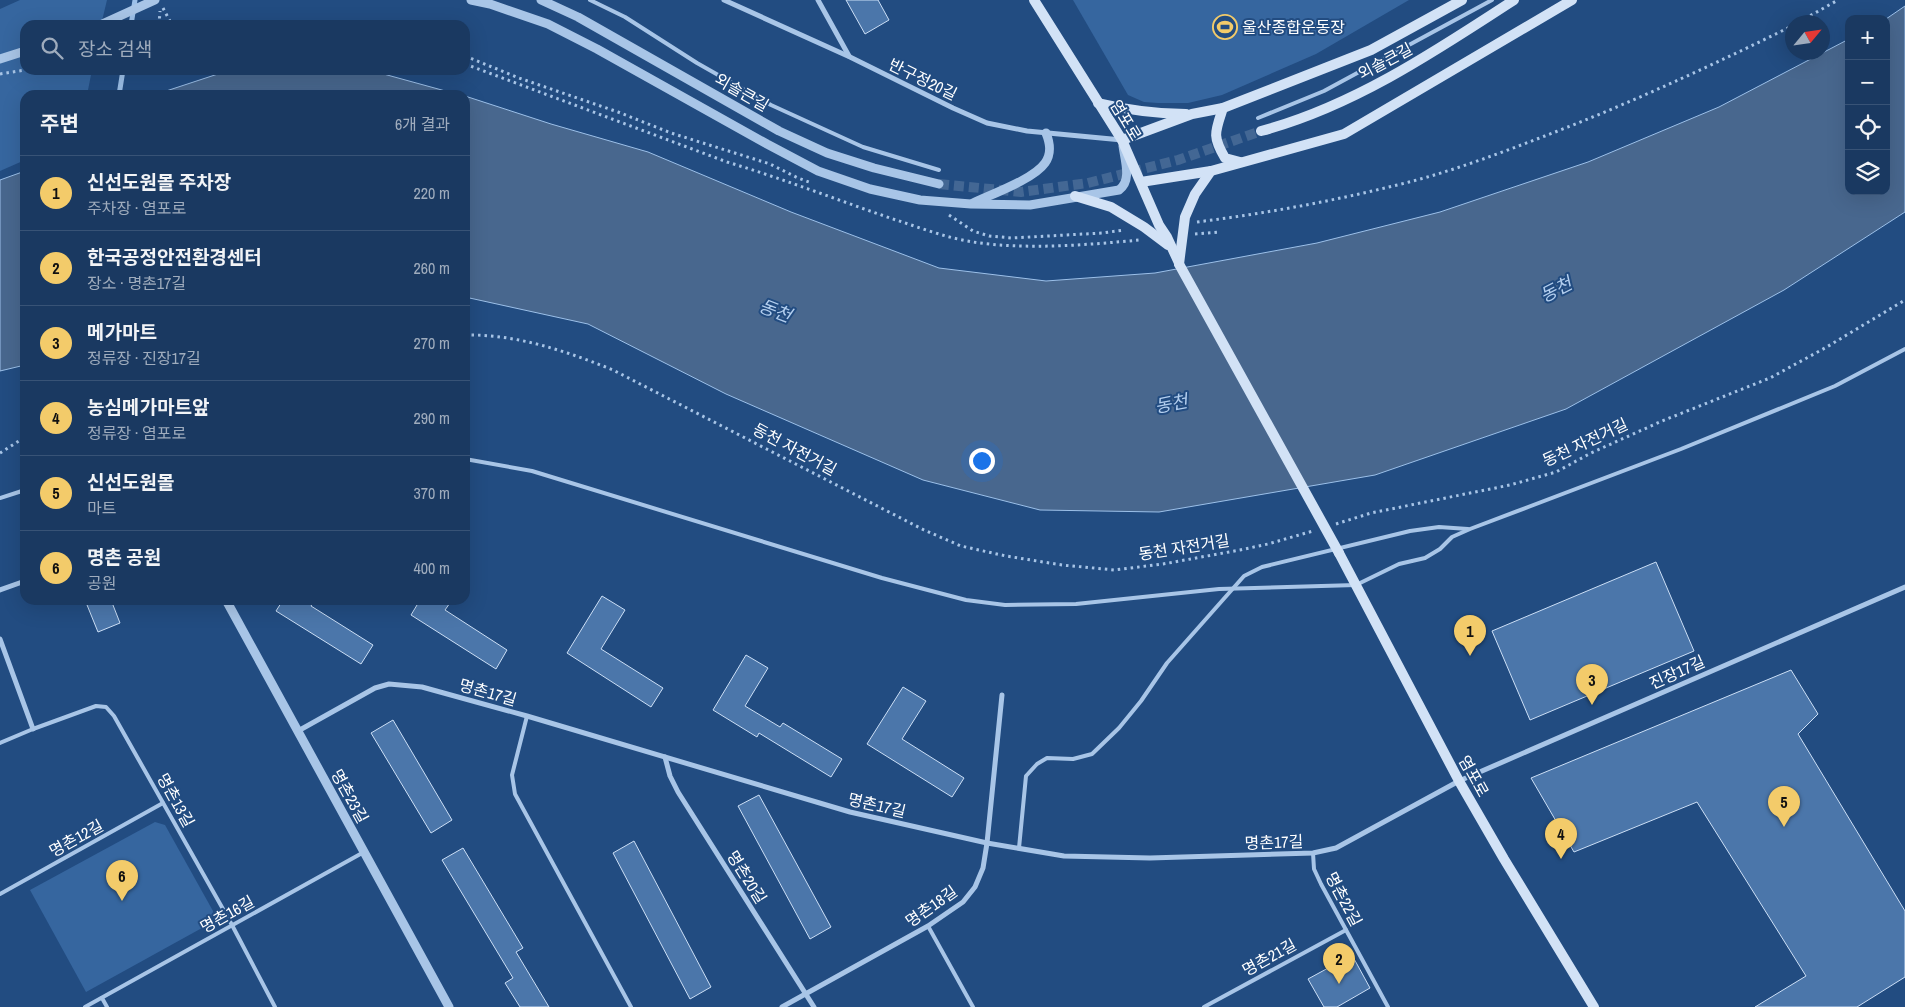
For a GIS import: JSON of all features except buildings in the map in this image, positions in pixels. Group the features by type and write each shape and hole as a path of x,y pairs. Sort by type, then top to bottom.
{"main road":[{"name":"염포로","path":"1034,0 1122,140 1179,264 1339,553 1459,781 1594,1007"},
{"path":"1122,140 1192,114 1223,108 1372,50 1462,0"},
{"name":"외솔큰길","path":"1261,131 1291,123 1414,64 1514,0"},
{"path":"1141,182 1211,171 1344,134 1572,0"},
{"path":"1098,103 1129,111 1158,114 1192,114"},
{"path":"1223,108 1215,131 1217,145 1225,158 1241,162"},
{"path":"1179,264 1185,217 1195,194 1211,171"},
{"path":"1075,196 1111,207 1144,227 1173,249"}],"street":[{"path":"111,20 155,0"},
{"path":"471,0 490,4 548,24 605,53 818,171 870,189 920,200 971,204 1030,204 1119,190 1125,186 1127,180 1122,140"},
{"name":"외솔큰길","path":"541,0 578,16 779,131 819,149 874,168 939,184"},
{"name":"반구정20길","path":"724,0 850,57 987,123 1027,131 1122,140"},
{"path":"818,0 850,57"},
{"path":"0,59 20,53"},
{"path":"971,204 1021,180 1039,169 1046,162 1050,154 1050,143 1046,133"},
{"path":"0,590 20,582"},
{"name":"진장17길","path":"1459,781 1905,587"},
{"name":"명촌23길","path":"229,605 449,1007"},
{"path":"0,639 33,728"},
{"name":"명촌17길","path":"298,731 376,688 389,684 422,687 527,716 850,812 987,843 1064,856 1150,858 1313,853 1336,848 1459,781"},
{"name":"명촌18길","path":"782,1007 928,926 963,902 975,887 982,868 987,843 1002,695"},
{"name":"명촌20길","path":"665,757 670,776 678,792 814,1007"}],"lane":[{"path":"590,0 625,17 697,63 771,105 863,147 939,170"},
{"path":"1258,118 1324,91 1492,0"},
{"path":"470,460 532,471 882,578 966,600 1005,605 1076,604 1233,588 1356,585 1399,564 1425,558 1440,549 1452,537 1470,529 1681,449 1836,386 1905,349"},
{"path":"0,498 20,492"},
{"path":"1019,848 1026,776 1037,764 1047,758 1074,759 1092,754 1119,728 1141,701 1167,663 1244,576 1262,567 1410,532 1439,527 1470,529"},
{"name":"명촌13길","path":"0,744 33,728 96,706 106,707 114,716 232,926 275,1007"},
{"path":"527,716 512,776 515,794 631,1007"},
{"name":"명촌12길","path":"0,894 163,804"},
{"name":"명촌16길","path":"85,1007 364,852"},
{"name":"명촌22길","path":"1313,853 1314,869 1388,1007"},
{"path":"928,926 973,1007"},
{"name":"명촌21길","path":"1204,1007 1346,930"},
{"path":"102,998 107,1007"}],"path":[{"path":"161,0 170,20"},
{"path":"1811,15 1838,0"},
{"path":"0,74 20,71"},
{"name":"동천 자전거길","path":"1334,525 1371,513 1510,485 1556,472 1653,425 1770,378 1825,348 1905,300"},
{"name":"동천 자전거길","path":"470,335 521,340 573,354 613,370 924,530 961,546 1062,566 1114,570 1163,564 1240,550 1315,530"},
{"path":"0,453 20,440"}],"shaded area":[{"path":"20,0 107,0 102,20 20,20 20,75 91,75 88,90 20,90 20,162 0,171 0,9"},
{"name":"울산종합운동장","path":"1073,0 1409,0 1316,54 1222,95 1188,103 1158,103 1144,102 1128,95"},
{"path":"155,822 165,825 213,911 211,923 86,992 30,890"}],"water":[{"name":"동천","path":"1905,6 1905,212 1784,290 1566,409 1375,475 1159,512 1040,510 923,480 726,394 588,324 470,298 470,98 551,124 648,152 791,212 939,268 1046,281 1155,273 1317,243 1440,212 1588,162 1719,107 1809,60 1830,60 1830,49 1845,41 1845,195 1890,195 1890,16"},
{"path":"215,75 387,75 442,90 169,90"},
{"path":"20,173 20,366 0,371 0,180"}],"waterway":[{"path":"132,20 135,0"},
{"path":"120,90 122,75"}],"tunnel":[{"path":"939,184 1021,192 1088,183 1178,160 1261,131"}],"place":[{"name":"울산종합운동장","path":"1225,27"},
{"name":"신선도원몰 주차장","path":"1470,656"},
{"name":"메가마트","path":"1592,705"},
{"name":"신선도원몰","path":"1784,827"},
{"name":"농심메가마트앞","path":"1561,859"},
{"name":"명촌 공원","path":"122,901"},
{"name":"한국공정안전환경센터","path":"1339,984"}]}
